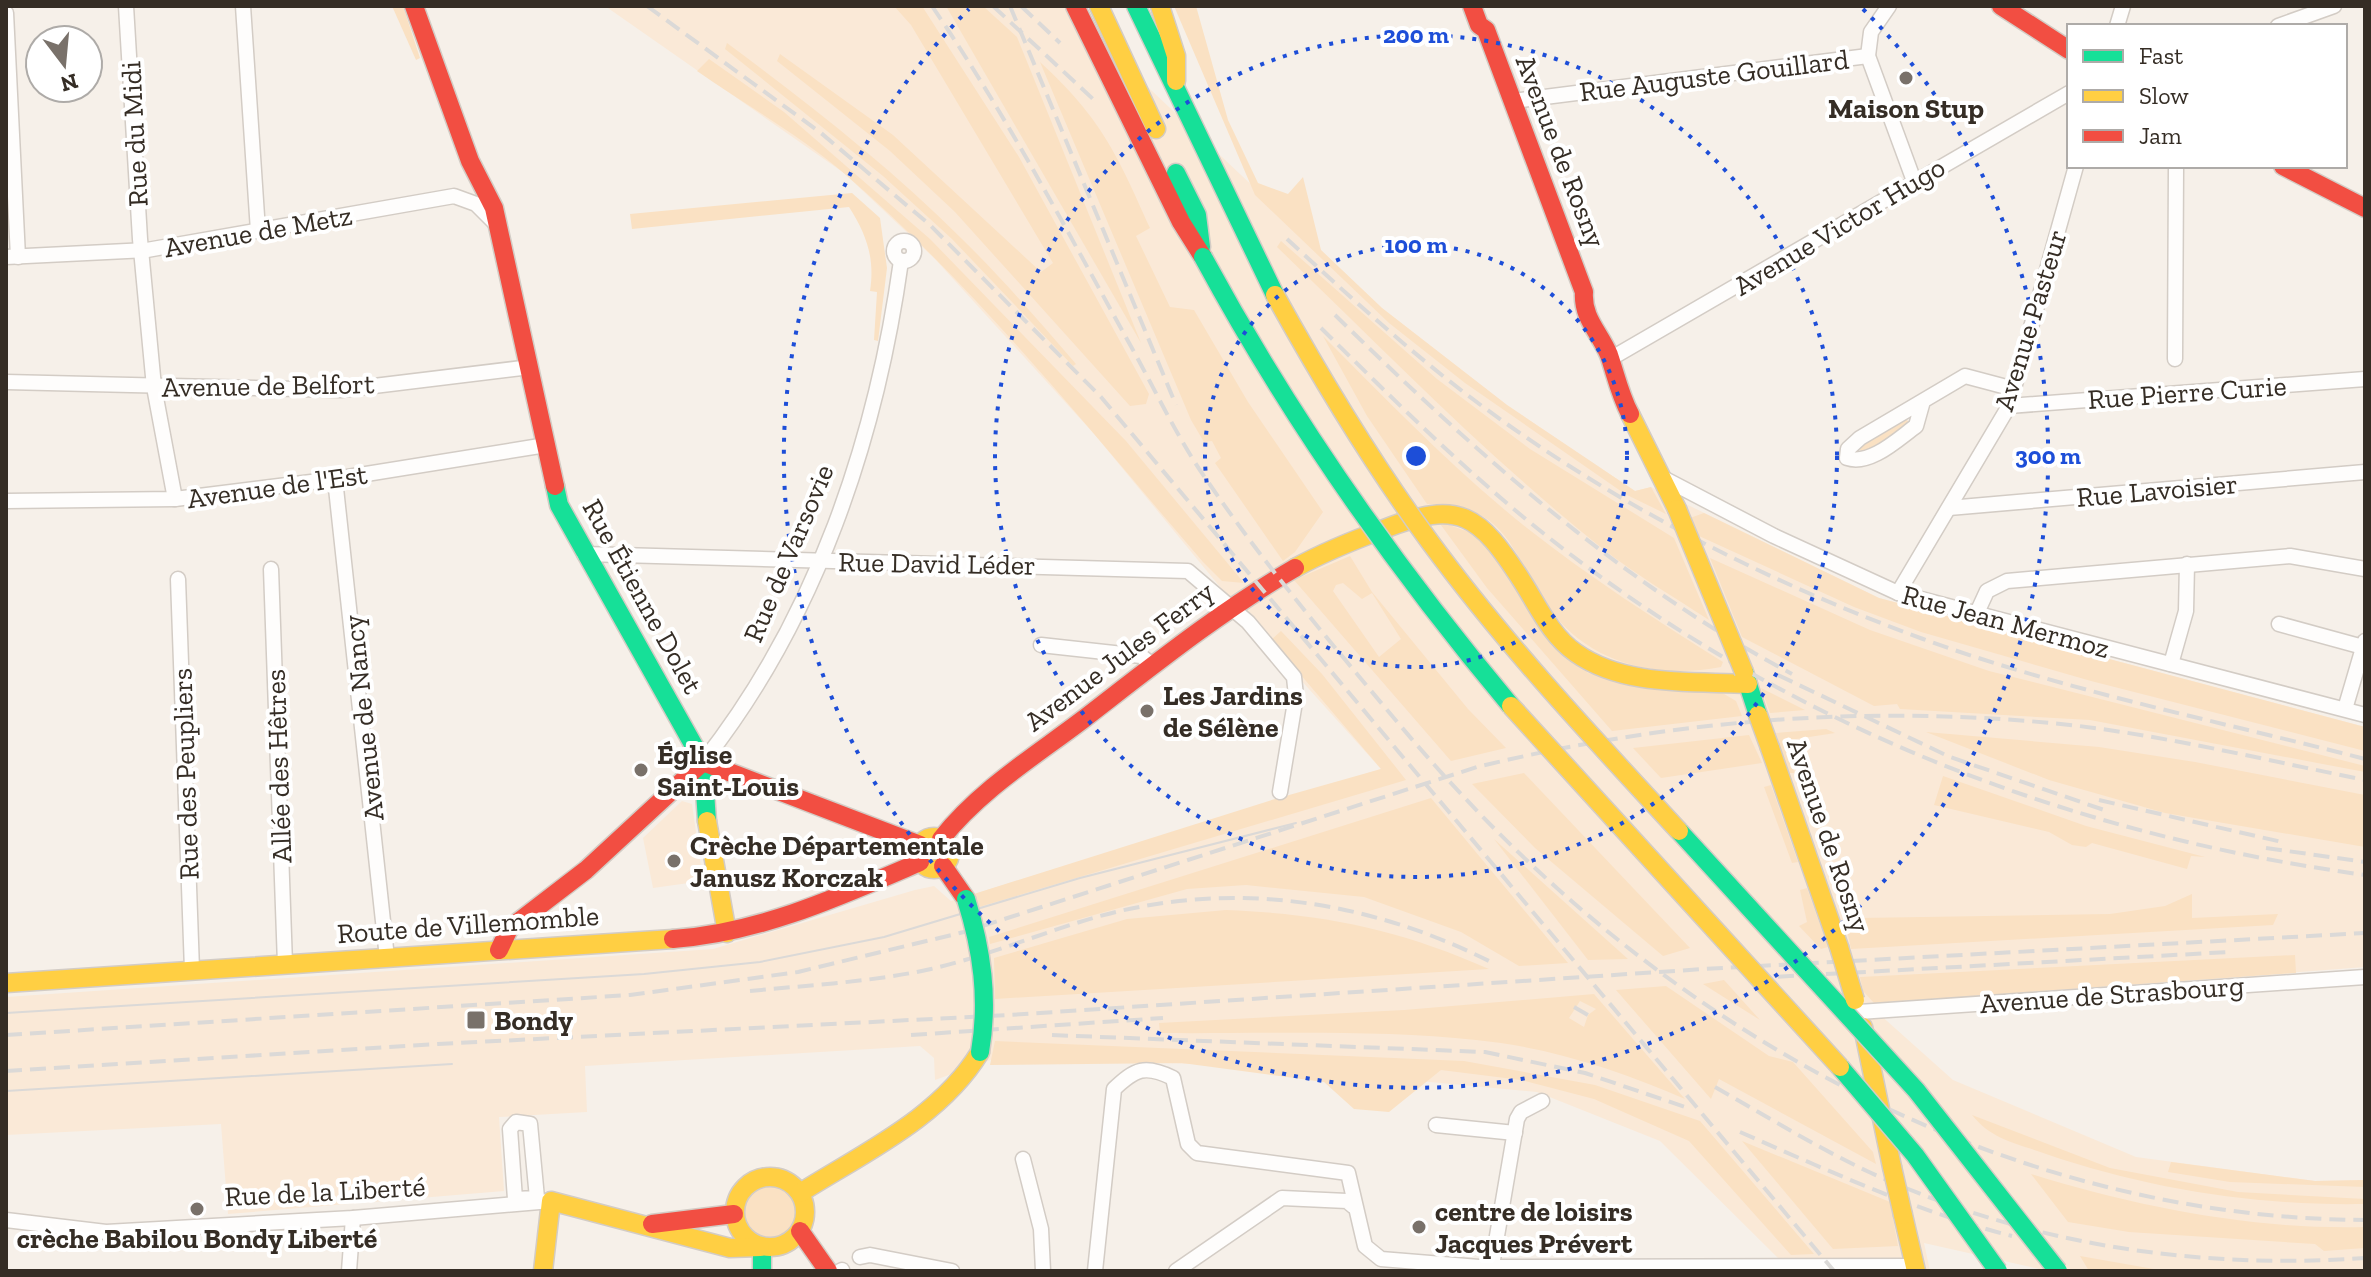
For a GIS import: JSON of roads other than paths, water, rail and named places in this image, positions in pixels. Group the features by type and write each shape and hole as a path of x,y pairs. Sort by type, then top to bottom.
{"main road":[{"name":"Rue Étienne Dolet","path":"414,6 470,161 486,191 498,227 559,505 703,762 704,803 727,933"},
{"path":"1075,6 1145,143 1181,222 1203,257 1256,359 1315,453 1399,568 1513,707 1840,1066 1916,1157 1998,1271"},
{"path":"1099,6 1197,215 1203,257"},
{"path":"1136,6 1176,95 1275,295 1312,363 1376,465 1457,576 1587,730 1897,1064 2005,1196 2058,1271"},
{"path":"1160,6 1176,56 1176,95"},
{"name":"Avenue de Rosny","path":"1472,6 1479,25 1486,30 1584,292 1591,296 1603,327 1618,389 1665,479 1746,678 1857,1006 1877,1081 1915,1269"},
{"name":"Avenue de Rosny","path":"1482,6 1488,23 1486,30"},
{"path":"2001,6 2067,49"},
{"path":"2287,168 2365,208"},
{"name":"Avenue Jules Ferry","path":"941,839 982,796 1227,607 1347,541 1435,511 1458,515 1482,528 1505,554 1559,638 1580,656 1604,667 1639,675 1746,678"},
{"path":"703,762 920,853 933,869 943,866"},
{"name":"Rue de Varsovie","path":"499,950 505,932 540,909 622,841 703,762"},
{"path":"920,853 927,839 941,839 949,852 943,866"},
{"name":"Route de Villemomble","path":"6,983 727,933 845,894 920,853"},
{"path":"800,1193 942,1098 967,1077 980,1052 985,1018 983,964 966,899 943,866"},
{"path":"763,1178 784,1180 800,1193 806,1212 800,1231 784,1245 761,1247 742,1234 734,1214 745,1187 763,1178"},
{"path":"542,1200 543,1271"},
{"name":"Rue de la Liberté","path":"542,1200 730,1248 761,1247"},
{"name":"Rue de la Liberté","path":"644,1225 734,1214"},
{"path":"800,1231 837,1271"},
{"path":"761,1247 762,1271"}],"street":[{"name":"Rue du Midi","path":"126,6 141,251 154,387 175,499"},
{"path":"243,6 258,231"},
{"path":"1889,6 1871,32 1868,56 1914,181"},
{"path":"2284,24 2334,6"},
{"path":"6,13 12,257"},
{"name":"Rue Auguste Gouillard","path":"1513,101 1868,56"},
{"name":"Avenue Victor Hugo","path":"1610,359 2067,94"},
{"name":"Avenue Pasteur","path":"1898,593 2009,406 2075,168"},
{"path":"2175,359 2176,168"},
{"name":"Avenue de Metz","path":"12,257 141,251 454,196 485,211 498,227"},
{"name":"Rue de Varsovie","path":"703,762 767,671 800,609 851,481 889,349 901,261"},
{"name":"Avenue de Belfort","path":"6,382 341,390 530,367"},
{"path":"1923,401 1916,426 1869,457 1855,461 1847,458 1848,449 1860,438 1965,376 2014,389"},
{"name":"Rue Pierre Curie","path":"2009,406 2365,379"},
{"name":"Avenue de l'Est","path":"6,501 175,499 335,479 546,445"},
{"name":"Rue Lavoisier","path":"1949,508 2365,472"},
{"name":"Avenue de Nancy","path":"335,479 387,958"},
{"name":"Rue Jean Mermoz","path":"1665,479 1774,536 1898,593 2365,715"},
{"name":"Rue David Léder","path":"584,554 1176,568 1198,576 1227,607 1248,622 1294,677 1296,696 1280,792"},
{"path":"1976,615 1987,591 2007,581 2290,556 2365,569"},
{"path":"2171,664 2186,611 2187,564"},
{"name":"Allée des Hêtres","path":"271,569 285,964"},
{"name":"Rue des Peupliers","path":"178,579 192,970"},
{"path":"2279,624 2364,644 2345,709"},
{"path":"1041,645 1141,656 1151,664"},
{"name":"Avenue de Strasbourg","path":"1857,1006 2365,977"},
{"path":"1095,1271 1114,1089 1131,1073 1154,1068 1173,1078 1188,1144 1197,1153 1348,1173 1353,1206 1365,1246 1381,1259 1492,1269 1773,1265 1915,1269"},
{"path":"1492,1269 1521,1112 1542,1101"},
{"path":"513,1202 506,1124 521,1119 534,1121 542,1200"},
{"path":"516,1122 530,1124 542,1200 515,1199 510,1129 516,1122"},
{"path":"1436,1125 1515,1133"},
{"path":"1023,1159 1041,1229 1043,1271"},
{"path":"1176,1271 1282,1198 1347,1201 1353,1206"},
{"name":"Rue de la Liberté","path":"6,1220 106,1232 503,1207 513,1202 542,1200"},
{"path":"349,1271 353,1218"},
{"path":"860,1257 870,1255 952,1271"}],"tram line":[{"path":"6,1013 644,974 760,962 884,937 1080,878 1296,823"},
{"path":"6,1091 452,1064"}],"railway":[{"path":"647,6 821,133 930,225 1101,397 1834,1271"},
{"path":"932,6 1009,129 1175,429 1223,504 1295,599 1420,749 1555,886 1654,967 1760,1039 1872,1101 1989,1151 2111,1188 2237,1211 2365,1220"},
{"path":"993,6 1093,99"},
{"path":"1010,6 1176,405"},
{"path":"1021,6 1060,43"},
{"path":"1287,239 1431,367 1482,406 1533,442 1639,508 1750,566 1865,617 1977,658 2087,690 2365,759"},
{"path":"1335,315 1495,464 1608,556 1667,598 1792,674"},
{"path":"1321,328 1460,462 1548,537 1639,604 1734,663 1832,716 1934,761 2038,800 2145,831 2254,856 2365,875"},
{"path":"1778,675 1950,757 2110,812"},
{"path":"6,1035 630,995 798,972 964,932 1477,767 1626,737 1701,727 1852,716 2003,719 2151,737 2365,780"},
{"path":"2099,800 2282,842"},
{"path":"2266,848 2365,862"},
{"path":"750,991 864,980 931,969 1100,916 1151,905 1202,899 1252,898 1302,902 1351,911 1448,942 1495,964"},
{"path":"6,1071 438,1044 1009,1015 1704,969 2365,933"},
{"path":"1754,978 2229,952"},
{"path":"1574,1007 1588,1015"},
{"path":"911,1035 1163,1018"},
{"path":"1052,1035 1485,1052 1585,1073 1688,1108"},
{"path":"1715,1087 1869,1172 1988,1218 2049,1234 2174,1255 2237,1260 2365,1258"},
{"path":"1740,1132 1908,1203 2012,1236"}],"place":[{"name":"Maison Stup","path":"1906,78"},
{"name":"Les Jardins de Sélène","path":"1147,711"},
{"name":"Église Saint-Louis","path":"641,770"},
{"name":"Crèche Départementale Janusz Korczak","path":"674,861"},
{"name":"Bondy","path":"476,1020"},
{"name":"crèche Babilou Bondy Liberté","path":"197,1209"},
{"name":"centre de loisirs Jacques Prévert","path":"1419,1227"}]}
